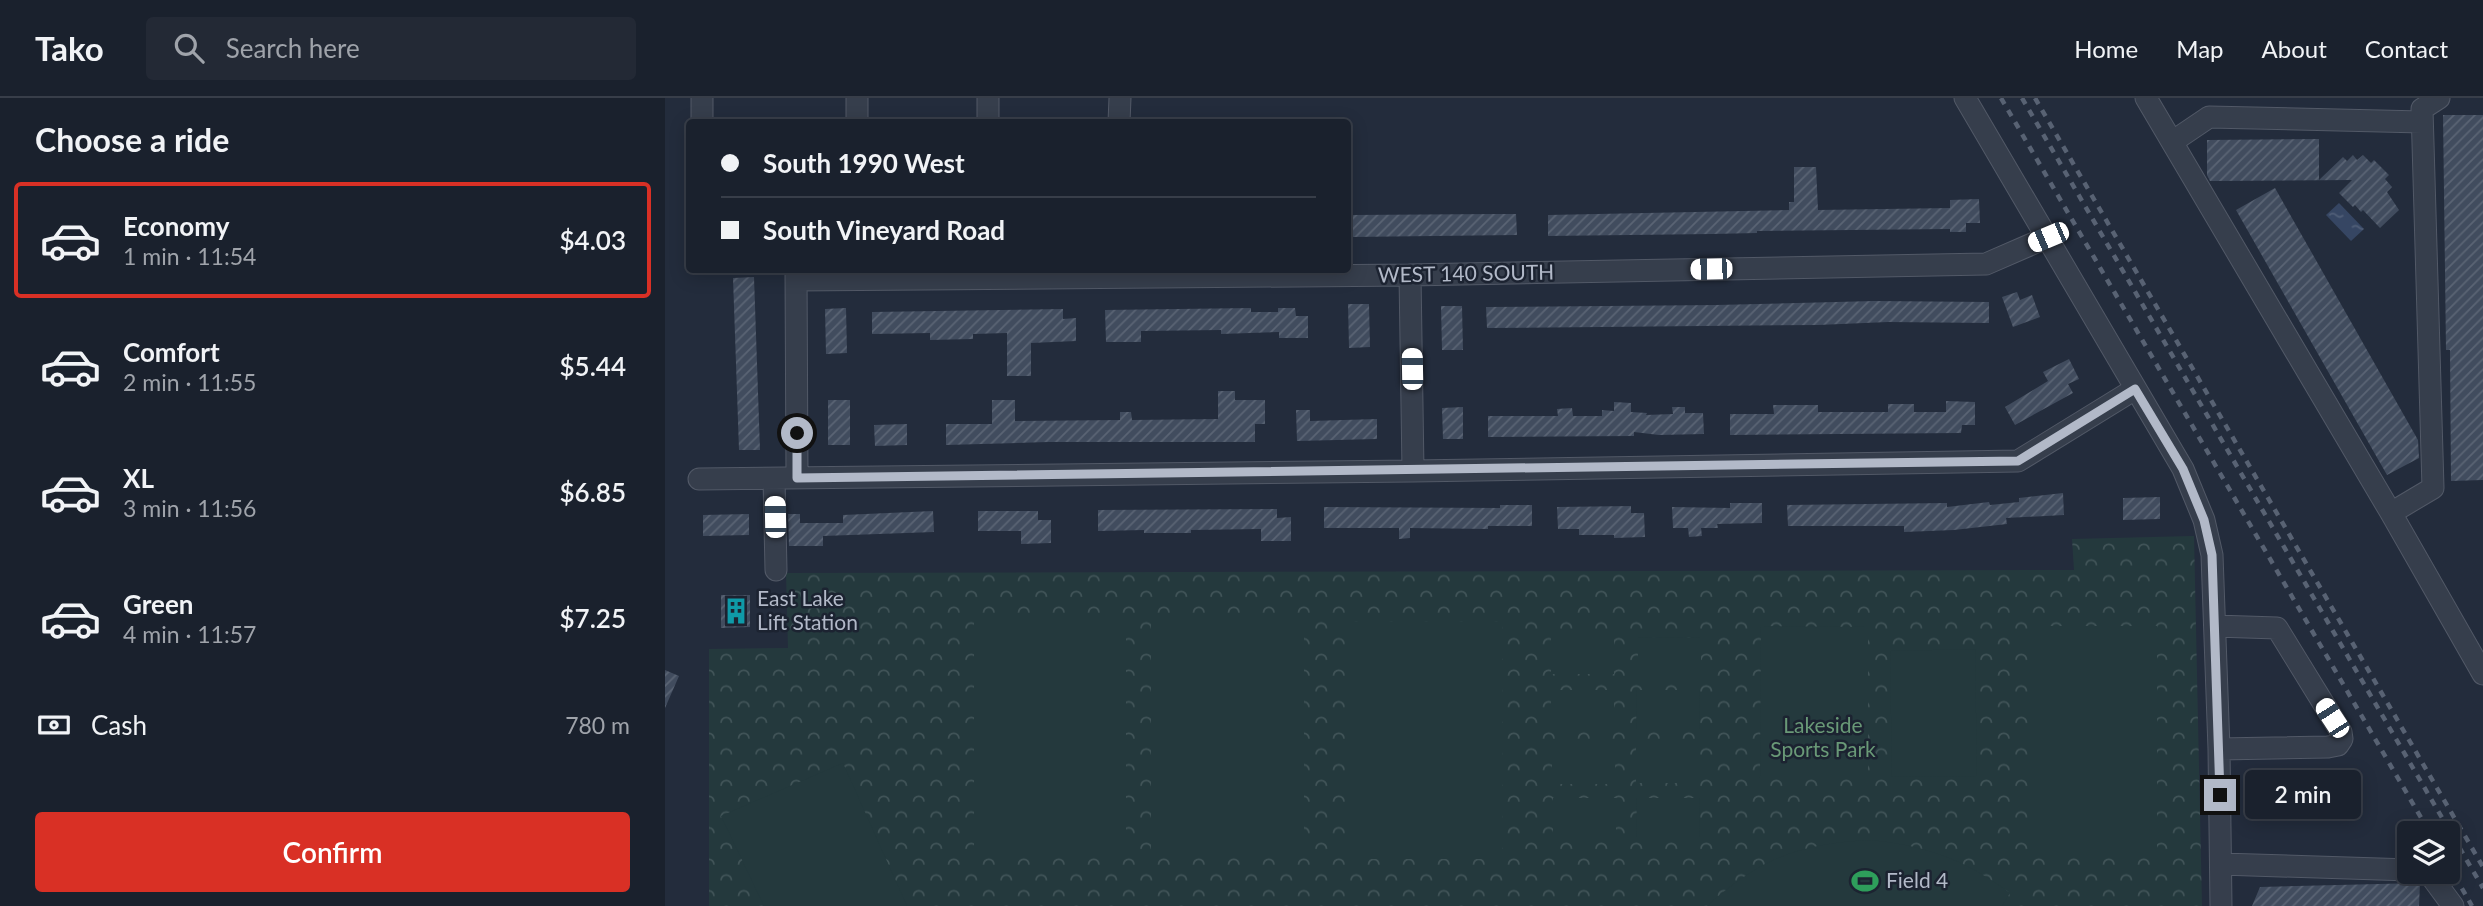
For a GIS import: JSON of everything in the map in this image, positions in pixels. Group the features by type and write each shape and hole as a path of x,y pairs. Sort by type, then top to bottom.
{"street":[{"path":"702,98 702,119"},
{"path":"857,98 857,119"},
{"path":"988,98 988,119"},
{"path":"1119,98 1119,119"},
{"path":"1965,98 2183,469 2204,520 2212,555 2221,906"},
{"path":"2146,98 2483,674"},
{"path":"2391,513 2433,488 2422,109 2439,98"},
{"path":"2172,142 2209,117 2257,108 2422,122"},
{"name":"WEST 140 SOUTH","path":"796,275 1410,275 1986,264 2048,237"},
{"path":"796,275 797,478"},
{"path":"1410,275 1413,471"},
{"path":"699,479 2018,461 2135,389"},
{"path":"774,479 776,570"},
{"path":"2215,626 2277,628 2341,732 2342,739 2337,745 2328,747 2219,749"},
{"path":"2221,864 2397,870"},
{"path":"2437,884 2453,906"}],"green space":[{"name":"Lakeside Sports Park","path":"2194,536 2202,906 709,906 709,649 788,648 786,573 2074,570 2072,539"},
{"path":"974,617 1126,617 1126,854 974,854"},
{"path":"1151,618 1304,618 1304,856 1151,856"},
{"path":"1350,622 1502,622 1502,859 1350,859"},
{"path":"1761,626 1868,627 1868,778 1760,778"},
{"path":"2028,626 2157,626 2157,851 2028,851"},
{"path":"1551,635 1614,635 1614,674 1551,674"},
{"path":"1638,637 1701,638 1701,677 1638,677"},
{"path":"1975,649 1977,776 1892,777 1890,651"},
{"path":"1551,690 1614,690 1614,729 1551,729"},
{"path":"1637,690 1700,690 1699,729 1636,729"},
{"path":"1636,744 1699,744 1699,783 1636,783"},
{"path":"1552,745 1615,745 1615,784 1552,784"},
{"path":"843,763 907,906 764,906 721,816"},
{"path":"1553,798 1616,798 1616,837 1553,837"},
{"path":"1637,798 1700,798 1699,837 1636,837"},
{"name":"Field 4","path":"1868,840 1908,846 1943,856 1976,871 2010,893 2002,906 1707,906 1745,876 1781,857 1821,845"}],"water":[{"path":"2339,203 2364,229 2351,241 2326,215"}],"building":[{"path":"2443,115 2483,115 2483,480 2451,481 2450,350 2446,350"},
{"path":"2319,139 2319,180 2343,157 2347,161 2353,155 2357,160 2363,155 2371,163 2374,160 2389,175 2385,179 2392,187 2387,192 2399,210 2380,228 2363,210 2361,212 2355,205 2353,207 2339,193 2352,180 2210,181 2207,175 2207,140"},
{"path":"1794,167 1816,167 1818,210 1950,208 1950,200 1979,199 1980,223 1966,223 1966,232 1950,232 1950,229 1548,236 1548,215 1789,210 1789,202 1794,202"},
{"path":"2275,188 2418,440 2419,458 2387,475 2236,210"},
{"path":"1516,214 1517,235 1352,237 1352,215"},
{"path":"754,277 760,450 739,450 733,278"},
{"path":"2017,292 2020,300 2032,295 2040,317 2013,327 2002,297"},
{"path":"1874,301 1989,302 1989,323 1487,328 1486,307 1716,305"},
{"path":"1348,304 1369,304 1370,347 1349,348"},
{"path":"1441,306 1462,306 1463,350 1442,350"},
{"path":"846,308 847,353 826,354 825,309"},
{"path":"1251,308 1251,312 1278,312 1278,308 1295,308 1296,316 1308,316 1308,338 1279,338 1279,332 1221,334 1221,330 1141,331 1141,342 1106,342 1105,310"},
{"path":"1063,309 1063,319 1076,318 1076,341 1031,343 1031,376 1007,376 1007,333 973,334 973,339 930,340 930,333 872,334 872,312"},
{"path":"2069,359 2079,379 2068,384 2073,393 2015,425 2005,407 2048,381 2043,372"},
{"path":"1218,391 1235,391 1235,400 1265,400 1265,424 1255,424 1255,442 946,445 946,424 992,424 992,400 1015,400 1015,421 1120,420 1120,412 1131,412 1132,420 1218,419"},
{"path":"828,400 850,400 850,445 828,445"},
{"path":"1946,401 1975,402 1975,425 1962,425 1961,433 1730,435 1730,414 1774,414 1773,405 1818,405 1818,412 1888,412 1888,404 1914,404 1914,412 1946,412"},
{"path":"1614,402 1631,403 1631,412 1647,413 1646,415 1673,414 1672,407 1685,407 1685,413 1703,413 1704,434 1659,435 1634,432 1634,436 1488,437 1488,416 1558,416 1557,409 1572,408 1573,416 1602,416 1602,410 1614,411"},
{"path":"1463,407 1463,439 1443,439 1442,408"},
{"path":"1296,410 1310,410 1310,421 1377,419 1377,439 1297,441"},
{"path":"907,424 907,445 875,446 874,425"},
{"path":"2063,493 2064,515 2006,518 2007,524 1904,532 1904,526 1788,526 1787,505 1947,503 1947,507 2019,502 2019,498"},
{"path":"2160,497 2160,519 2123,520 2123,498"},
{"path":"1730,503 1762,503 1762,523 1717,524 1718,528 1701,528 1702,536 1689,537 1688,528 1673,528 1672,507 1730,508"},
{"path":"1500,505 1532,505 1532,526 1488,526 1488,529 1410,528 1410,538 1399,539 1399,528 1324,528 1324,507 1500,508"},
{"path":"1631,506 1631,513 1644,513 1645,537 1579,535 1579,529 1558,529 1557,507"},
{"path":"1277,509 1277,518 1291,517 1291,541 1261,541 1261,529 1191,530 1191,533 1098,531 1098,510"},
{"path":"933,511 934,532 823,536 823,546 789,546 788,514 800,514 800,523 843,523 843,515"},
{"path":"978,511 1038,511 1038,520 1051,520 1051,543 1021,544 1021,531 978,531"},
{"path":"749,514 749,535 703,536 703,515"},
{"name":"East Lake Lift Station","path":"721,595 750,595 750,627 721,628"},
{"path":"665,670 679,676 665,708"},
{"path":"2420,884 2419,906 2252,906 2260,887"}],"railway":[{"path":"2001,98 2423,821"},
{"path":"2022,98 2483,888"},
{"path":"2035,98 2483,867"},
{"path":"2459,884 2472,906"}],"place":[{"name":"East Lake Lift Station","path":"736,611"},
{"name":"Field 4","path":"1865,881"}],"route":[{"path":"797,433 797,478 2018,461 2135,389 2183,469 2204,520 2212,555 2220,795"}]}
